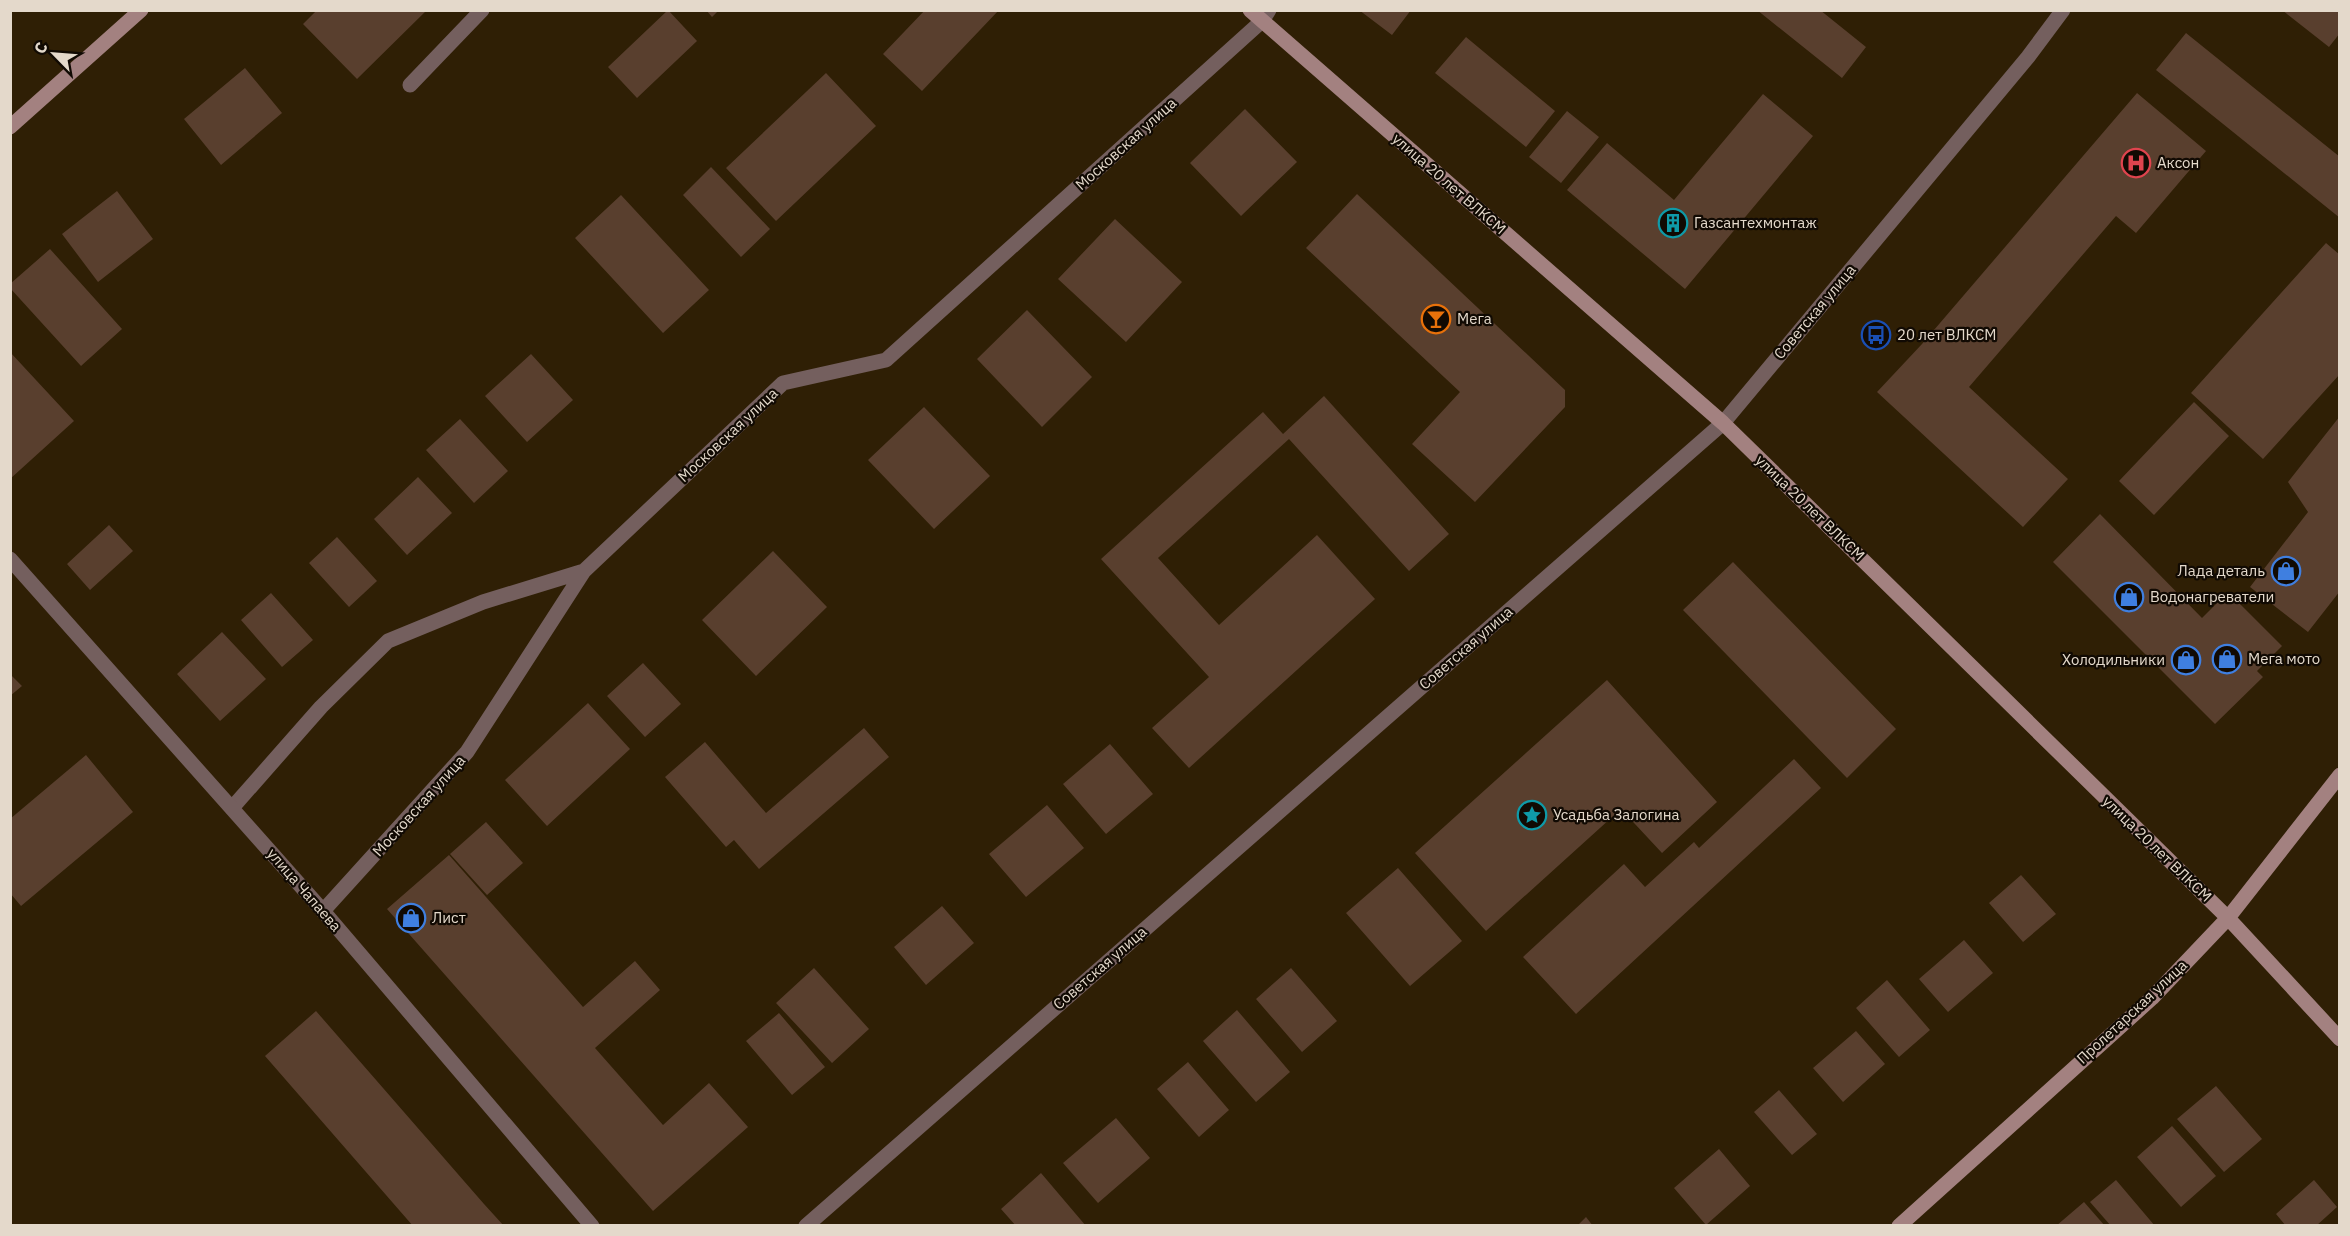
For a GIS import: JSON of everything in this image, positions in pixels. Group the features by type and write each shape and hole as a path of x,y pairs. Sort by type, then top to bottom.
{"street":[{"path":"10,127 141,10"},
{"path":"410,85 482,10"},
{"name":"Советская улица","path":"806,1226 1723,423 2028,57 2063,10"},
{"name":"улица 20 лет ВЛКСМ","path":"1261,14 1723,423 2228,918 2340,1039"},
{"name":"Московская улица","path":"323,911 467,752 584,571 783,382 886,360 1261,14"},
{"name":"улица Чапаева","path":"10,559 323,911 592,1226"},
{"path":"232,808 321,707 388,642 483,602 584,571"},
{"name":"Пролетарская улица","path":"1899,1226 2152,998 2228,918 2340,775"}],"building":[{"path":"317,10 427,10 357,79 303,24"},
{"path":"668,10 697,41 637,98 608,67"},
{"path":"706,10 719,10 712,17"},
{"path":"925,10 999,10 922,91 883,54"},
{"path":"1359,10 1411,10 1392,35"},
{"path":"1757,10 1820,10 1866,47 1842,78"},
{"path":"2282,10 2340,10 2340,33 2329,47"},
{"path":"2186,33 2340,157 2340,218 2156,70"},
{"path":"1466,37 1555,111 1526,147 1435,73"},
{"path":"245,68 282,113 221,165 184,119"},
{"path":"826,73 876,126 776,221 726,168"},
{"path":"2137,93 2206,151 2136,233 2116,216 1969,387 2068,479 2023,527 1877,392 1922,344"},
{"name":"Газсантехмонтаж","path":"1763,94 1813,136 1685,289 1567,190 1607,143 1674,200"},
{"path":"1245,109 1297,162 1241,216 1190,163"},
{"path":"1567,111 1599,137 1561,183 1529,157"},
{"path":"711,167 770,229 741,257 683,195"},
{"path":"117,191 153,239 98,282 62,234"},
{"name":"Мега","path":"1357,194 1565,390 1565,407 1475,502 1412,444 1460,392 1306,248"},
{"path":"621,195 709,290 663,333 575,238"},
{"path":"1115,219 1182,282 1126,342 1058,279"},
{"path":"2326,243 2340,255 2340,374 2263,459 2191,393"},
{"path":"50,249 122,329 81,366 10,288 10,284"},
{"path":"1027,310 1092,377 1042,427 977,359"},
{"path":"10,352 74,421 10,479"},
{"path":"531,354 573,400 527,442 485,396"},
{"path":"1324,396 1449,534 1409,571 1289,439 1158,558 1219,625 1317,535 1375,599 1189,768 1152,728 1209,677 1101,559 1263,412 1283,434"},
{"path":"2194,402 2229,436 2154,515 2119,481"},
{"path":"924,407 990,476 934,529 868,460"},
{"path":"2340,416 2340,591 2308,632 2250,587 2308,512 2288,482"},
{"path":"460,419 508,471 474,503 426,450"},
{"path":"418,477 452,513 407,555 374,519"},
{"path":"2100,514 2202,618 2228,592 2282,646 2257,671 2263,677 2215,724 2053,562"},
{"path":"109,525 133,551 90,590 67,564"},
{"path":"337,537 377,581 349,607 309,563"},
{"path":"773,551 827,607 756,676 702,620"},
{"path":"1733,562 1896,729 1847,778 1683,610"},
{"path":"271,593 313,640 282,667 241,620"},
{"path":"222,632 266,679 220,721 177,674"},
{"path":"643,663 681,704 645,737 607,696"},
{"path":"10,674 22,686 10,696"},
{"path":"1607,680 1717,802 1662,853 1621,809 1486,931 1415,853"},
{"path":"588,703 630,749 547,826 505,780"},
{"path":"864,728 889,757 759,869 734,840 726,847 665,777 705,742 766,813"},
{"path":"1110,744 1153,794 1106,834 1063,784"},
{"path":"86,755 133,812 21,906 10,893 10,819"},
{"path":"1794,759 1821,788 1576,1014 1523,957 1624,864 1645,887 1694,842 1699,848"},
{"path":"1047,805 1084,848 1026,897 989,854"},
{"path":"486,822 523,863 487,895 450,854"},
{"path":"449,855 583,1007 635,961 660,990 595,1048 663,1125 709,1083 748,1127 653,1211 387,909"},
{"path":"1398,868 1462,941 1410,986 1346,913"},
{"path":"2021,875 2056,914 2023,942 1989,903"},
{"path":"942,906 974,943 926,985 894,947"},
{"path":"1964,940 1993,973 1948,1012 1919,979"},
{"path":"814,968 869,1029 832,1063 776,1003"},
{"path":"1291,968 1337,1021 1302,1052 1256,999"},
{"path":"1887,980 1930,1030 1899,1057 1856,1008"},
{"path":"1237,1010 1290,1072 1256,1102 1203,1041"},
{"path":"316,1011 504,1226 413,1226 265,1056"},
{"path":"779,1013 825,1067 792,1095 746,1041"},
{"path":"1856,1031 1885,1064 1843,1102 1813,1068"},
{"path":"1188,1062 1229,1110 1199,1137 1157,1089"},
{"path":"2216,1086 2262,1139 2224,1172 2177,1119"},
{"path":"1779,1090 1817,1134 1792,1155 1754,1112"},
{"path":"1116,1118 1150,1158 1098,1203 1063,1163"},
{"path":"2172,1126 2216,1176 2181,1207 2137,1157"},
{"path":"1719,1149 1750,1186 1706,1225 1674,1188"},
{"path":"1041,1173 1086,1226 1016,1226 1001,1209"},
{"path":"2116,1180 2155,1226 2111,1226 2090,1202"},
{"path":"2314,1180 2337,1207 2316,1226 2286,1226 2276,1214"},
{"path":"2084,1202 2105,1226 2056,1226"},
{"path":"1586,1217 1593,1226 1577,1226"}],"place":[{"name":"Аксон","path":"2136,163"},
{"name":"Газсантехмонтаж","path":"1673,223"},
{"name":"Мега","path":"1436,319"},
{"name":"20 лет ВЛКСМ","path":"1876,335"},
{"name":"Лада деталь","path":"2286,571"},
{"name":"Водонагреватели","path":"2129,597"},
{"name":"Мега мото","path":"2227,659"},
{"name":"Холодильники","path":"2186,660"},
{"name":"Усадьба Залогина","path":"1532,815"},
{"name":"Лист","path":"411,918"}]}
